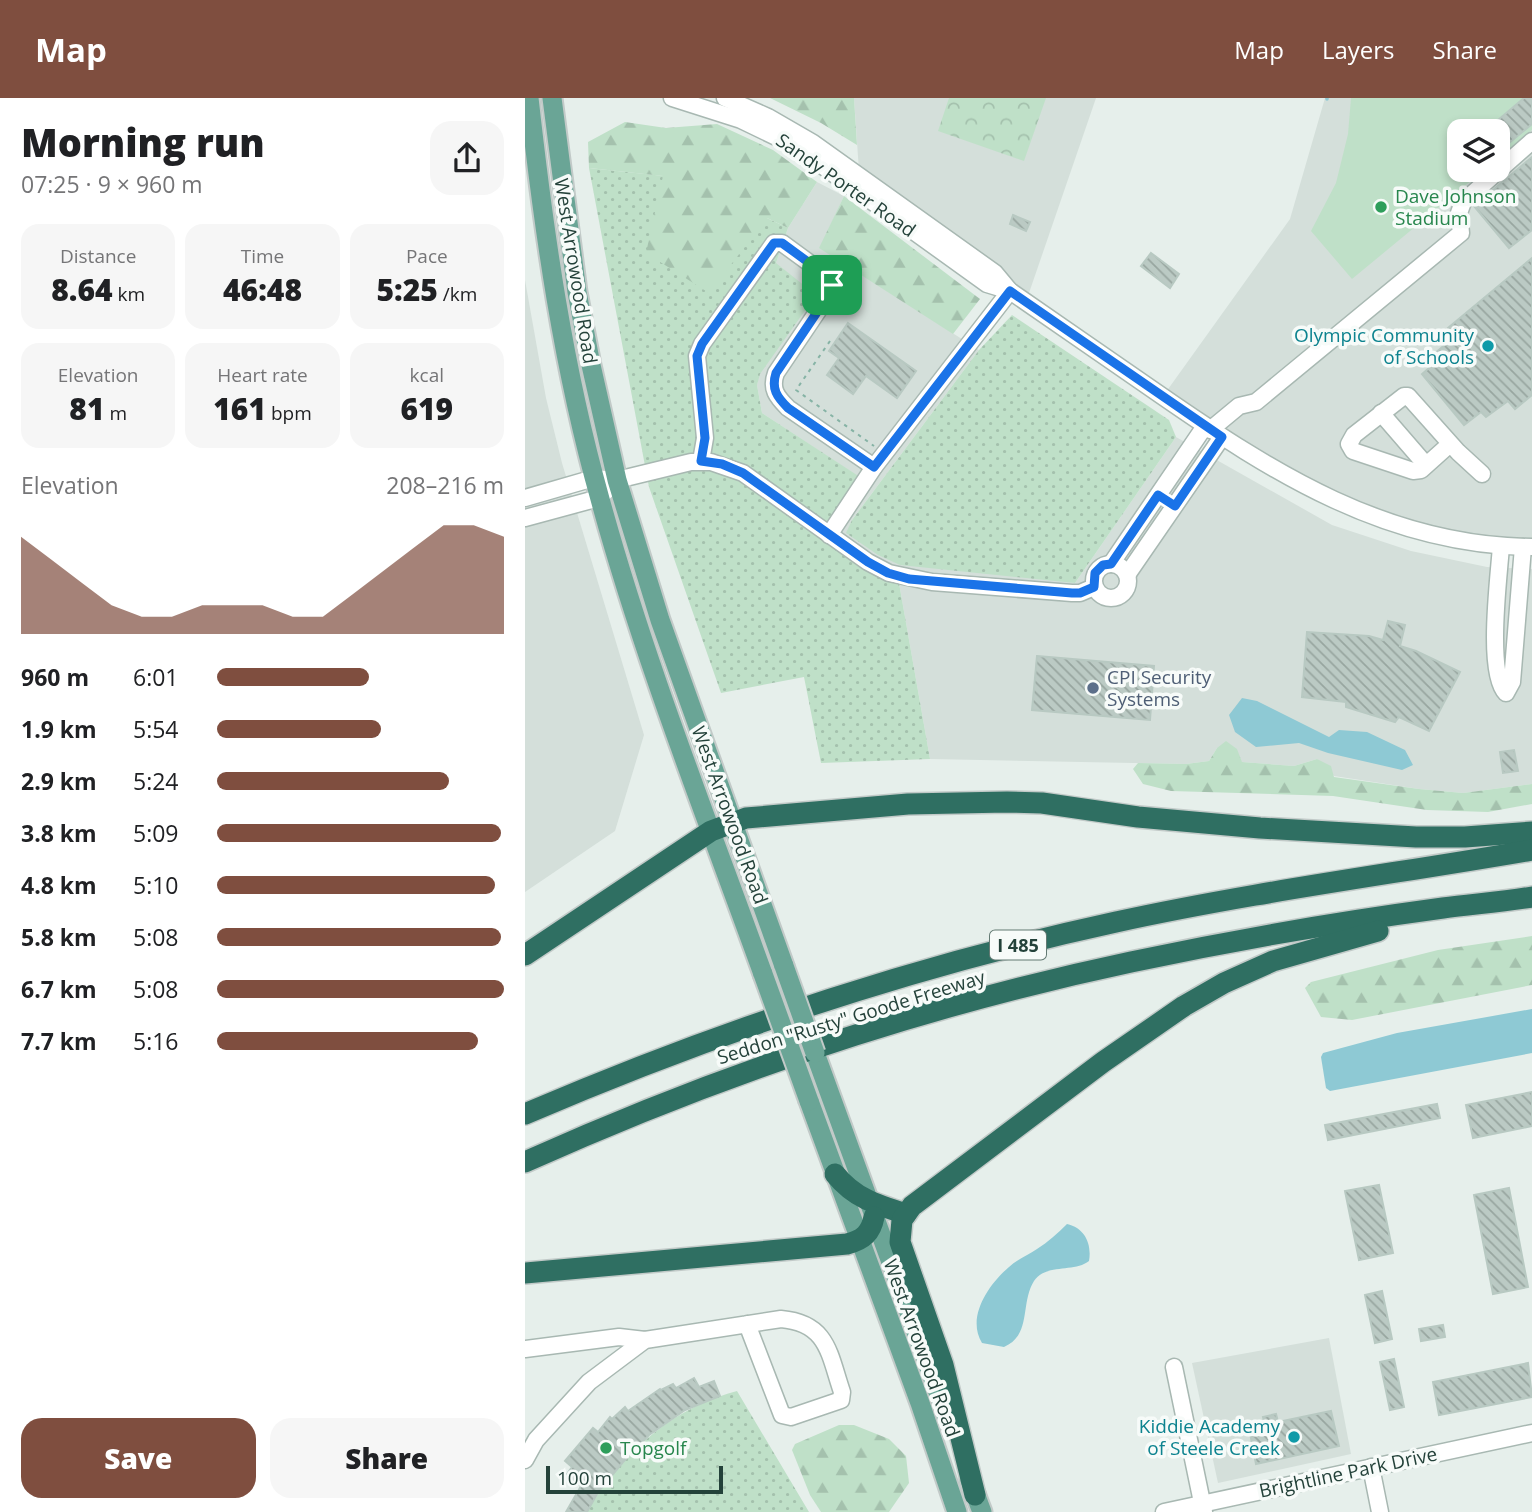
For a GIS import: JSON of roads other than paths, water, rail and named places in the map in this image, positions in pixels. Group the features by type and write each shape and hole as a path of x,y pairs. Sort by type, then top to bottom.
{"highway":[{"path":"525,955 711,831 746,818 908,804 1007,802 1042,803 1138,817 1343,833 1453,837 1532,832"},
{"name":"Seddon \"Rusty\" Goode Freeway","path":"525,1114 766,1020 983,953 1190,906 1532,850"},
{"path":"976,1506 943,1365 900,1242 900,1231 906,1214 963,1167 1143,1032 1224,983 1273,961 1315,947 1522,899"},
{"name":"Seddon \"Rusty\" Goode Freeway","path":"525,1162 670,1100 754,1070 980,1000 1130,962 1218,945 1442,908 1522,899"},
{"path":"835,1174 848,1190 871,1210 906,1214"},
{"path":"525,1273 830,1246 859,1241 870,1230 871,1210"}],"main road":[{"name":"West Arrowood Road","path":"530,98 537,174 559,324 599,498 640,631 957,1512"},
{"name":"West Arrowood Road","path":"552,98 577,292 617,480 660,620 976,1506"},
{"path":"920,1403 932,1413 976,1506"}],"street":[{"name":"Sandy Porter Road","path":"672,98 741,120 795,146 987,284 1010,291"},
{"name":"Sandy Porter Road","path":"725,98 768,117 813,143 995,273 1010,291 1212,431 1293,481 1365,514 1445,538 1527,547"},
{"path":"1111,564 1158,495 1212,431 1239,406 1256,402 1461,233 1459,213 1462,202 1532,141"},
{"path":"701,461 705,438 697,356 702,344 774,243 782,243 830,278 832,290 776,373 773,384 777,397 788,408 874,467"},
{"path":"829,535 874,467 1010,291"},
{"path":"1450,444 1421,470 1413,471 1353,450 1349,444 1354,435 1381,413 1404,396 1408,396 1450,444 1482,474"},
{"path":"1381,413 1426,465"},
{"path":"1127,575 1120,566 1103,565 1095,573 1094,587 1104,597 1115,598 1124,592 1127,575 1175,506 1212,431"},
{"path":"525,498 594,478 617,480 701,461 722,464 743,473 877,568 909,579 1072,593 1080,593 1094,587"},
{"path":"525,519 599,498 617,480"},
{"path":"1158,495 1175,506"},
{"path":"1501,546 1494,647 1498,681 1506,693 1511,682 1527,547"},
{"path":"525,1349 619,1337 645,1340 747,1324 781,1319 797,1320 820,1334 842,1392 841,1399 791,1417 782,1415 747,1324"},
{"path":"525,1460 536,1440 589,1382 645,1340"},
{"path":"1174,1367 1204,1508"},
{"name":"Brightline Park Drive","path":"1164,1512 1204,1508 1371,1467 1532,1433"},
{"path":"1371,1467 1380,1512"}],"water":[{"path":"1242,698 1257,701 1329,737 1339,730 1367,732 1405,750 1413,765 1402,770 1328,753 1299,743 1256,747 1235,732 1229,715"},
{"path":"1532,1009 1532,1053 1330,1091 1326,1088 1321,1057 1323,1053 1397,1033"},
{"path":"1067,1224 1078,1229 1086,1238 1089,1261 1076,1267 1039,1275 1027,1299 1019,1335 1004,1347 982,1343 978,1333 978,1312 994,1282 1009,1267 1045,1243"}],"place":[{"name":"Dave Johnson Stadium","path":"1381,207"},
{"name":"Olympic Community of Schools","path":"1488,346"},
{"name":"CPI Security Systems","path":"1093,688"},
{"name":"Kiddie Academy of Steele Creek","path":"1294,1437"},
{"name":"Topgolf","path":"606,1448"}]}
